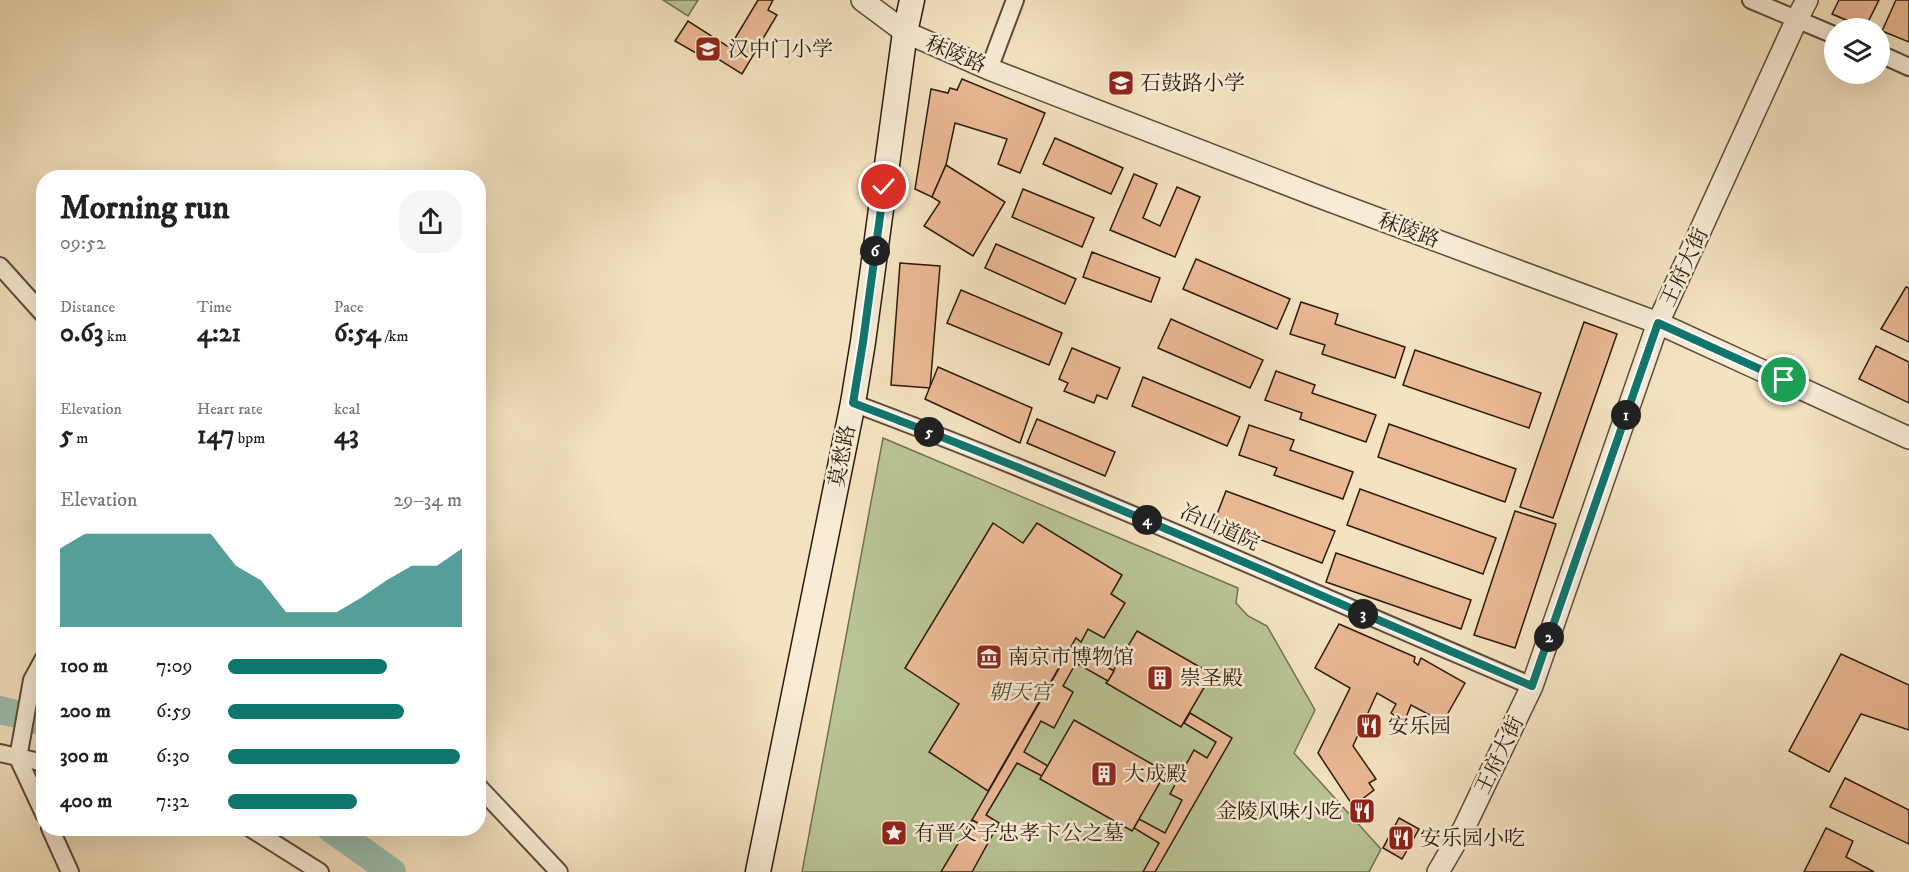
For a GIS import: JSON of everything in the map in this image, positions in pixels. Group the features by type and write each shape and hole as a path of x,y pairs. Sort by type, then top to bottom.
{"main road":[{"name":"莫愁路","path":"758,872 853,403 905,32 912,0"}],"street":[{"name":"秣陵路","path":"862,0 905,32 989,69 1317,196 1658,323 1909,438"},
{"path":"989,69 1015,0"},
{"path":"1751,0 1802,9 1824,27"},
{"name":"王府大街","path":"1438,872 1464,828 1532,686 1658,323 1802,9"},
{"path":"1890,58 1909,67"},
{"path":"0,266 36,306"},
{"name":"冶山道院","path":"853,403 1138,516 1532,686"},
{"path":"36,673 32,680 18,758 36,797"},
{"path":"0,753 36,761"},
{"path":"486,794 559,872"},
{"path":"54,836 70,872"},
{"path":"263,836 320,872"}],"green space":[{"path":"663,0 698,0 688,16"},
{"name":"朝天宫","path":"883,438 1238,588 1236,603 1248,616 1267,626 1315,710 1294,753 1381,849 1369,872 802,872"}],"building":[{"path":"758,0 773,0 768,10 777,15 742,74 707,52 703,57 675,41 688,21 727,46 731,45"},
{"path":"1839,0 1879,0 1870,18 1841,18 1832,14"},
{"path":"1896,0 1909,0 1909,42 1890,34 1890,18 1888,18"},
{"path":"962,79 1045,113 1020,173 998,164 1007,139 955,123 946,165 932,197 915,189 931,89 948,93 950,88 957,90"},
{"path":"1055,138 1123,168 1111,194 1043,164"},
{"path":"946,165 1005,202 973,256 924,226 940,202 932,197"},
{"path":"1134,174 1157,184 1143,218 1160,226 1177,187 1200,197 1175,257 1110,230"},
{"path":"1023,189 1094,218 1082,247 1012,217"},
{"path":"996,244 1076,279 1065,304 985,268"},
{"path":"1092,252 1160,278 1151,302 1083,277"},
{"path":"1196,259 1290,299 1277,329 1183,289"},
{"path":"900,263 940,266 930,388 891,385"},
{"path":"1906,287 1909,288 1909,342 1881,329"},
{"path":"961,290 1062,333 1049,365 947,323"},
{"path":"1301,302 1338,314 1335,324 1405,347 1395,378 1322,354 1325,345 1290,334"},
{"path":"1171,319 1263,360 1250,388 1158,348"},
{"path":"1584,322 1617,334 1553,518 1520,507"},
{"path":"1876,346 1909,362 1909,403 1859,379"},
{"path":"1072,348 1120,368 1107,399 1097,395 1094,403 1064,391 1068,383 1059,379"},
{"path":"1415,350 1541,393 1529,428 1403,385"},
{"path":"938,367 1032,408 1020,443 925,399"},
{"path":"1276,371 1315,385 1312,393 1376,415 1366,442 1300,419 1302,413 1265,400"},
{"path":"1143,377 1240,417 1227,446 1132,406"},
{"path":"1037,419 1115,452 1105,476 1027,443"},
{"path":"1389,424 1516,469 1505,502 1378,457"},
{"path":"1249,425 1294,440 1290,450 1353,472 1343,499 1274,475 1277,468 1239,455"},
{"path":"1360,489 1496,538 1483,574 1347,525"},
{"path":"1226,491 1335,531 1322,563 1214,522"},
{"path":"1515,511 1556,524 1515,648 1474,635"},
{"name":"南京市博物馆","path":"993,523 1023,543 1037,523 1122,575 1111,594 1125,603 1104,638 1088,629 1081,642 1076,638 988,791 929,752 959,704 905,668"},
{"path":"1336,553 1471,600 1461,629 1326,582"},
{"path":"1339,624 1415,657 1414,662 1418,665 1421,658 1465,683 1443,722 1411,705 1404,722 1391,713 1396,704 1377,693 1353,746 1376,779 1369,783 1374,790 1353,806 1318,753 1350,688 1315,668"},
{"name":"崇圣殿","path":"1137,631 1212,674 1181,727 1106,683"},
{"path":"1072,646 1114,671 1108,681 1076,663 1063,686 1073,692 1054,728 1041,721 1024,752 1048,766 1042,776 1017,763 986,815 999,823 994,832 972,820"},
{"path":"1841,654 1909,685 1909,730 1861,714 1829,772 1789,751"},
{"path":"1190,713 1232,738 1155,872 1143,872 1159,843 1134,828 1139,819 1165,833 1182,800 1170,794 1194,750 1207,758 1216,742 1184,723"},
{"name":"大成殿","path":"1074,720 1166,772 1132,831 1040,779"},
{"path":"1845,778 1909,810 1909,844 1830,807"},
{"name":"安乐园小吃","path":"1399,818 1419,829 1402,859 1383,848"},
{"path":"972,820 994,832 972,872 941,872"},
{"path":"1826,828 1853,841 1846,857 1874,872 1804,872"}],"waterway":[{"path":"0,710 12,713"},
{"path":"341,836 392,872"}],"place":[{"name":"汉中门小学","path":"708,49"},
{"name":"石鼓路小学","path":"1121,83"},
{"name":"南京市博物馆","path":"989,657"},
{"name":"崇圣殿","path":"1160,678"},
{"name":"安乐园","path":"1369,726"},
{"name":"大成殿","path":"1104,774"},
{"name":"金陵风味小吃","path":"1362,811"},
{"name":"有晋父子忠孝卞公之墓","path":"894,833"},
{"name":"安乐园小吃","path":"1401,838"}],"route":[{"path":"884,187 853,403 1138,516 1532,686 1658,323 1784,380"}]}
